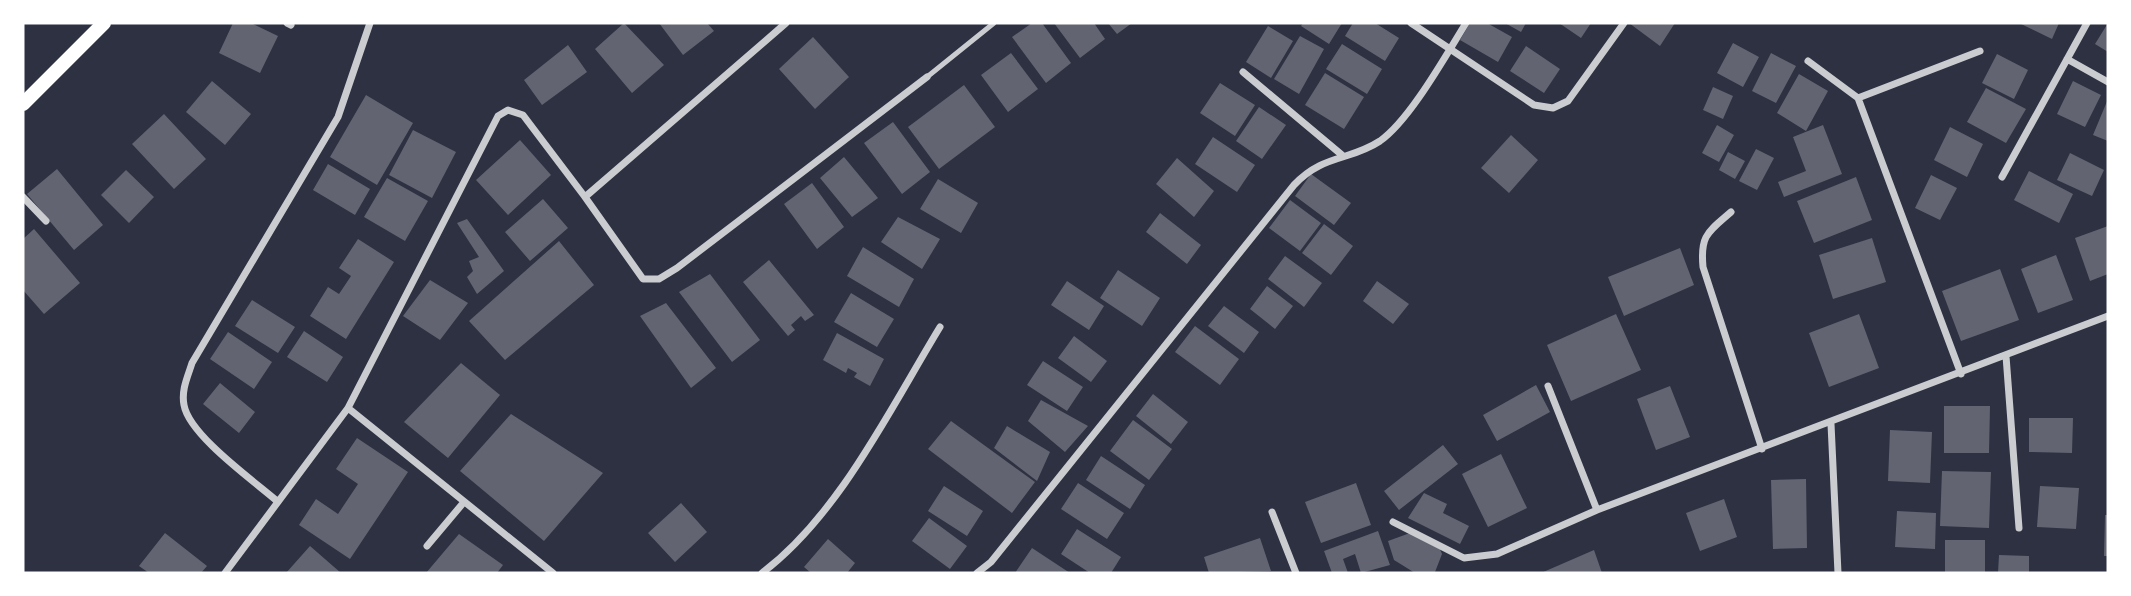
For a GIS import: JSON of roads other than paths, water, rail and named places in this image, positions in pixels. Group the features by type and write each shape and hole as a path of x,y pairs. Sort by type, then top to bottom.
{"main road":[{"path":"23,104 104,23"}],"street":[{"path":"277,502 193,426 184,406 184,388 192,363 338,117 370,23"},
{"path":"585,197 786,23"},
{"path":"1411,23 1534,106 1553,108 1568,101 1624,23"},
{"path":"977,573 991,562 1294,185 1307,171 1379,141 1402,118 1466,23"},
{"path":"2002,177 2087,23"},
{"path":"1858,98 1980,51"},
{"path":"2067,59 2108,82"},
{"path":"1808,61 1858,98 1961,374"},
{"path":"1242,72 1342,155"},
{"path":"225,573 348,408 498,116 508,110 523,115 643,279 659,279 927,77"},
{"path":"23,197 46,221"},
{"path":"1731,212 1705,235 1701,247 1703,267 1762,449"},
{"path":"1393,523 1464,558 1497,554 1597,510 1831,424 2108,316"},
{"path":"762,573 814,524 851,472 940,327"},
{"path":"2006,356 2019,528"},
{"path":"1548,386 1597,510"},
{"path":"348,408 553,573"},
{"path":"1831,424 1838,573"},
{"path":"427,546 464,502"},
{"path":"1272,512 1296,573"}],"lane":[{"path":"927,77 994,23"}]}
